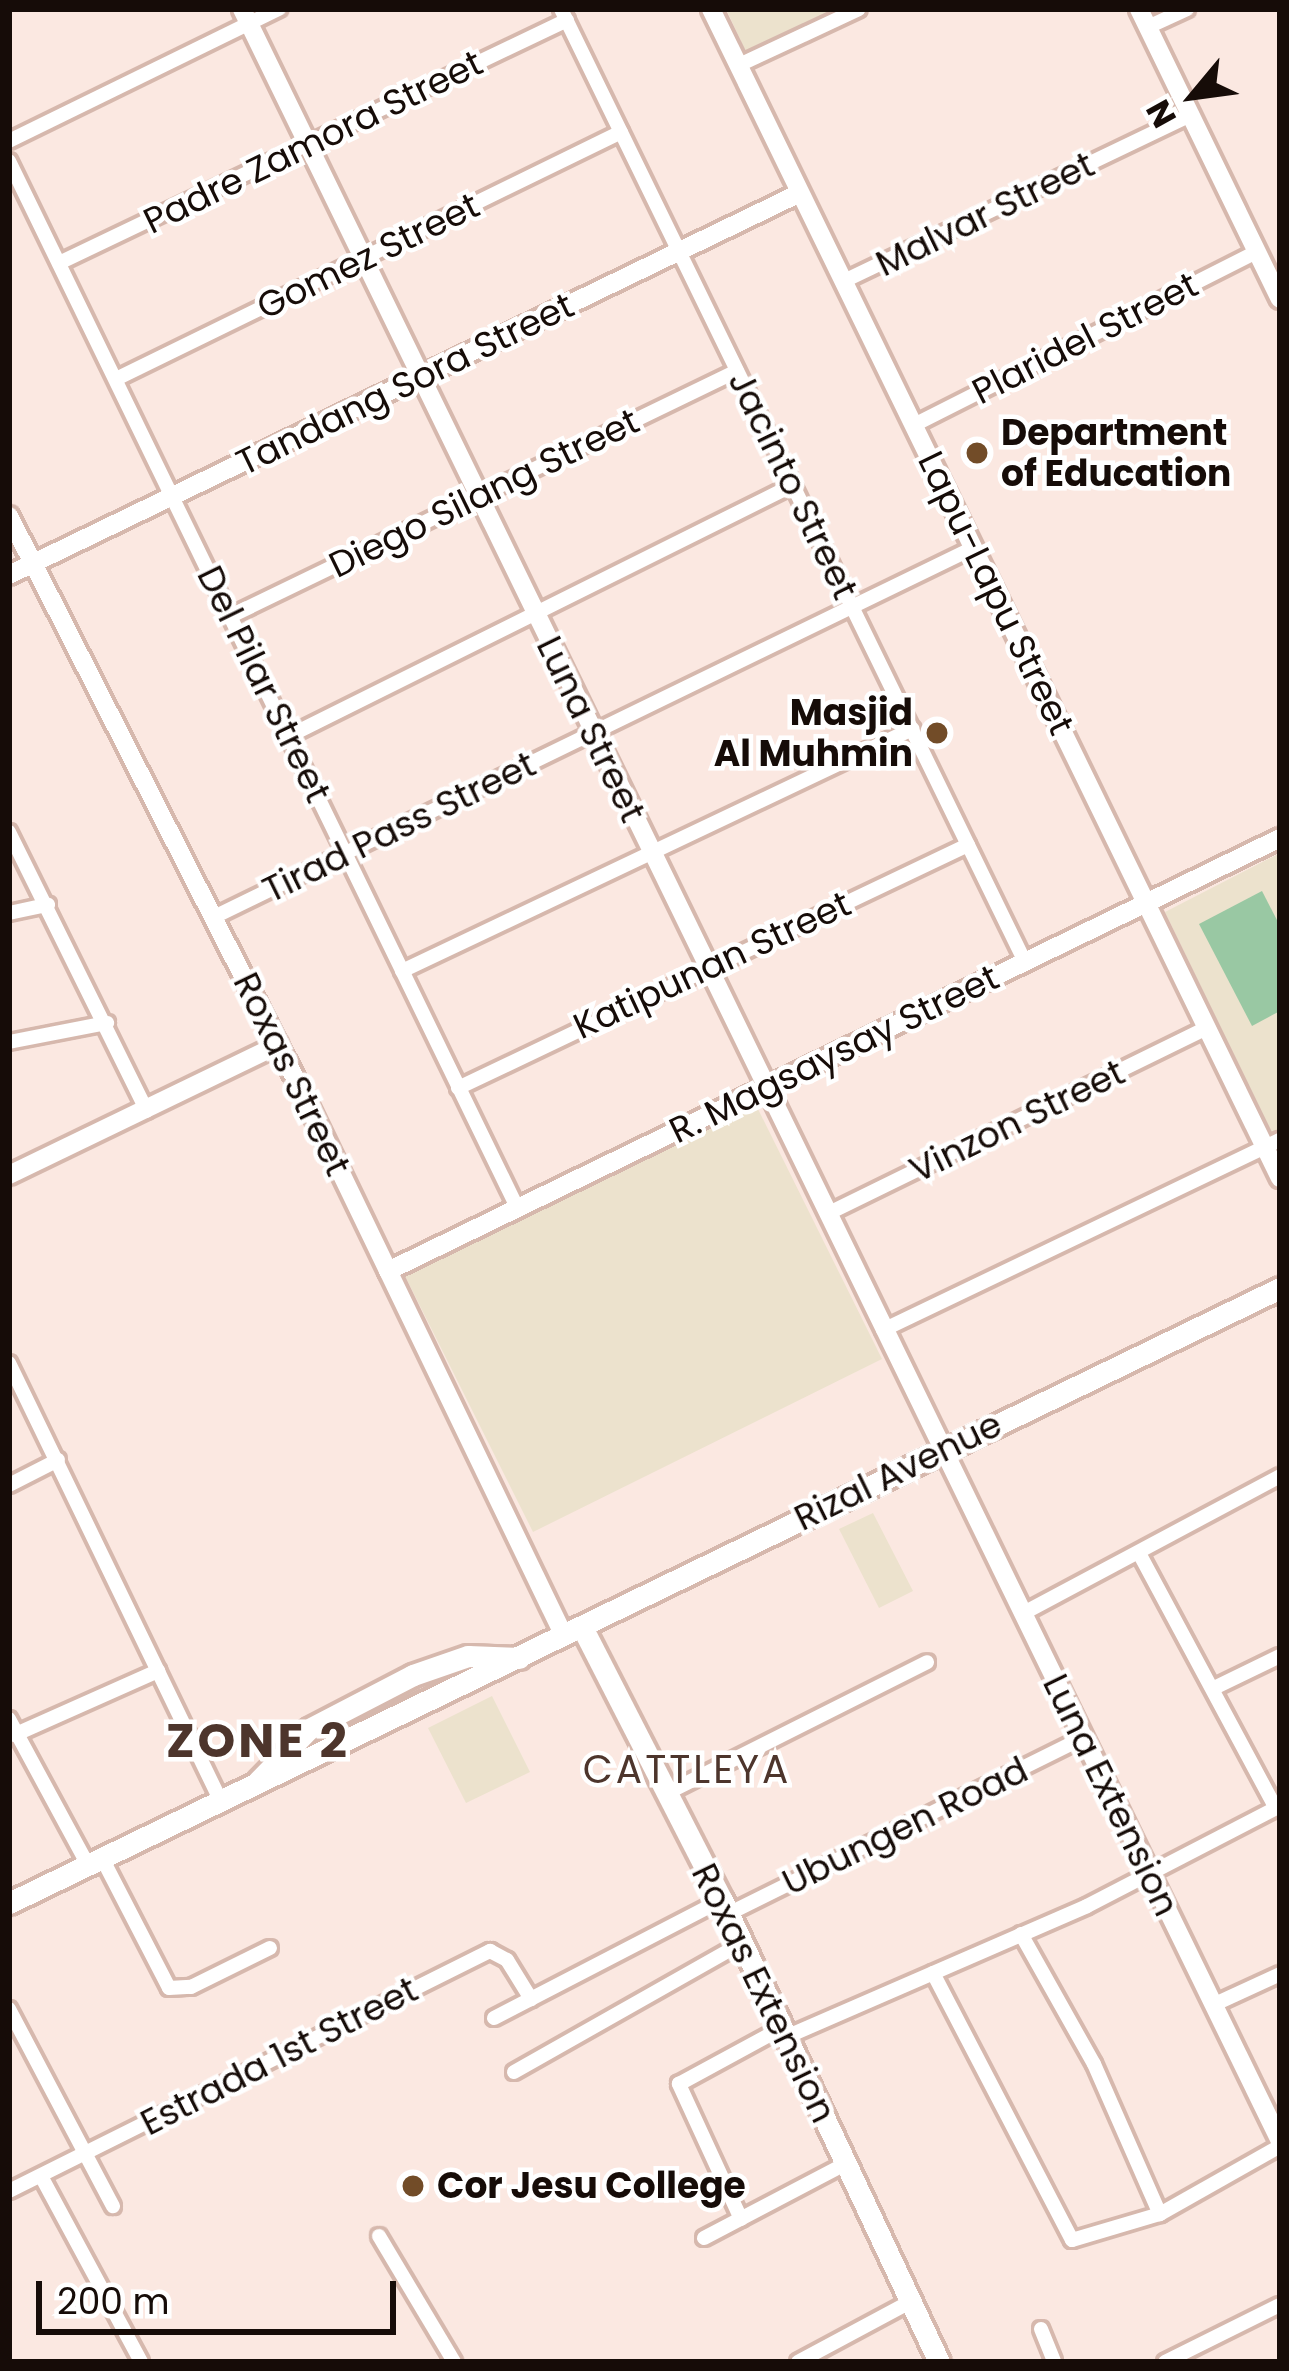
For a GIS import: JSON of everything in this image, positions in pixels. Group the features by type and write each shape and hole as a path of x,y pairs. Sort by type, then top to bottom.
{"main road":[{"name":"Rizal Avenue","path":"9,1903 255,1785 287,1747 343,1708 449,1660 518,1658 1280,1288"},
{"name":"Roxas Extension","path":"573,1632 667,1793 725,1907 939,2362"}],"street":[{"path":"9,140 245,16 279,9"},
{"name":"Lapu-Lapu Street","path":"711,9 1207,1028 1273,1144 1280,1178"},
{"path":"739,65 859,9"},
{"path":"1186,9 1144,18 1280,299"},
{"name":"Jacinto Street","path":"564,15 1025,962"},
{"name":"Padre Zamora Street","path":"59,263 564,15"},
{"name":"Luna Street","path":"245,16 941,1449"},
{"name":"Malvar Street","path":"844,281 1191,115"},
{"name":"Gomez Street","path":"116,379 621,132"},
{"name":"Del Pilar Street","path":"9,161 517,1207"},
{"name":"Tandang Sora Street","path":"9,575 800,193"},
{"name":"Plaridel Street","path":"914,425 1257,251"},
{"name":"Diego Silang Street","path":"231,616 737,371"},
{"path":"289,736 793,485"},
{"name":"Roxas Street","path":"9,516 573,1632"},
{"name":"Tirad Pass Street","path":"214,917 974,548"},
{"path":"402,971 912,729"},
{"path":"9,832 147,1111"},
{"name":"R. Magsaysay Street","path":"388,1270 1280,838"},
{"name":"Katipunan Street","path":"458,1088 706,965 968,845"},
{"path":"9,914 48,905"},
{"path":"9,1042 107,1023"},
{"name":"Vinzon Street","path":"827,1214 1207,1028"},
{"path":"9,1175 278,1045"},
{"path":"883,1330 1273,1144"},
{"path":"9,1363 221,1802"},
{"name":"Luna Extension","path":"941,1449 1279,2137"},
{"path":"9,1485 58,1460"},
{"path":"1022,1615 1280,1476"},
{"path":"741,2219 679,2084 784,2033 933,1973 1150,1875 1278,1807 1139,1553"},
{"path":"1214,1688 1280,1656"},
{"path":"667,1793 927,1662"},
{"path":"13,1736 158,1671"},
{"path":"9,1719 13,1736 95,1861 169,1988 190,1987 270,1948"},
{"name":"Ubungen Road","path":"494,2018 1082,1738"},
{"path":"1021,1934 1094,2064 1160,2214"},
{"path":"514,2072 742,1943"},
{"name":"Estrada 1st Street","path":"9,2192 490,1951 507,1960 531,2000"},
{"path":"933,1973 1068,2237 1090,2240 1160,2214 1279,2137"},
{"path":"1213,2005 1280,1974"},
{"path":"9,2009 113,2206"},
{"path":"704,2238 845,2164"},
{"path":"41,2176 141,2362"},
{"path":"379,2236 454,2362"},
{"path":"798,2362 910,2302"},
{"path":"1172,2360 1280,2305"},
{"path":"1041,2329 1054,2362"}],"shaded area":[{"path":"726,9 834,9 746,52"},
{"path":"1280,853 1280,1129 1271,1133 1165,912"},
{"path":"756,1105 882,1359 533,1532 404,1274"},
{"path":"873,1513 913,1591 879,1608 839,1529"},
{"path":"492,1696 530,1772 466,1803 428,1728"}],"green space":[{"path":"1262,891 1280,926 1280,1011 1252,1026 1199,924"}],"place":[{"name":"Department of Education","path":"977,453"},
{"name":"Masjid Al Muhmin","path":"937,733"},
{"name":"Cor Jesu College","path":"413,2186"}],"district":[{"name":"ZONE 2","path":"258,1741"},
{"name":"CATTLEYA","path":"687,1770"}]}
